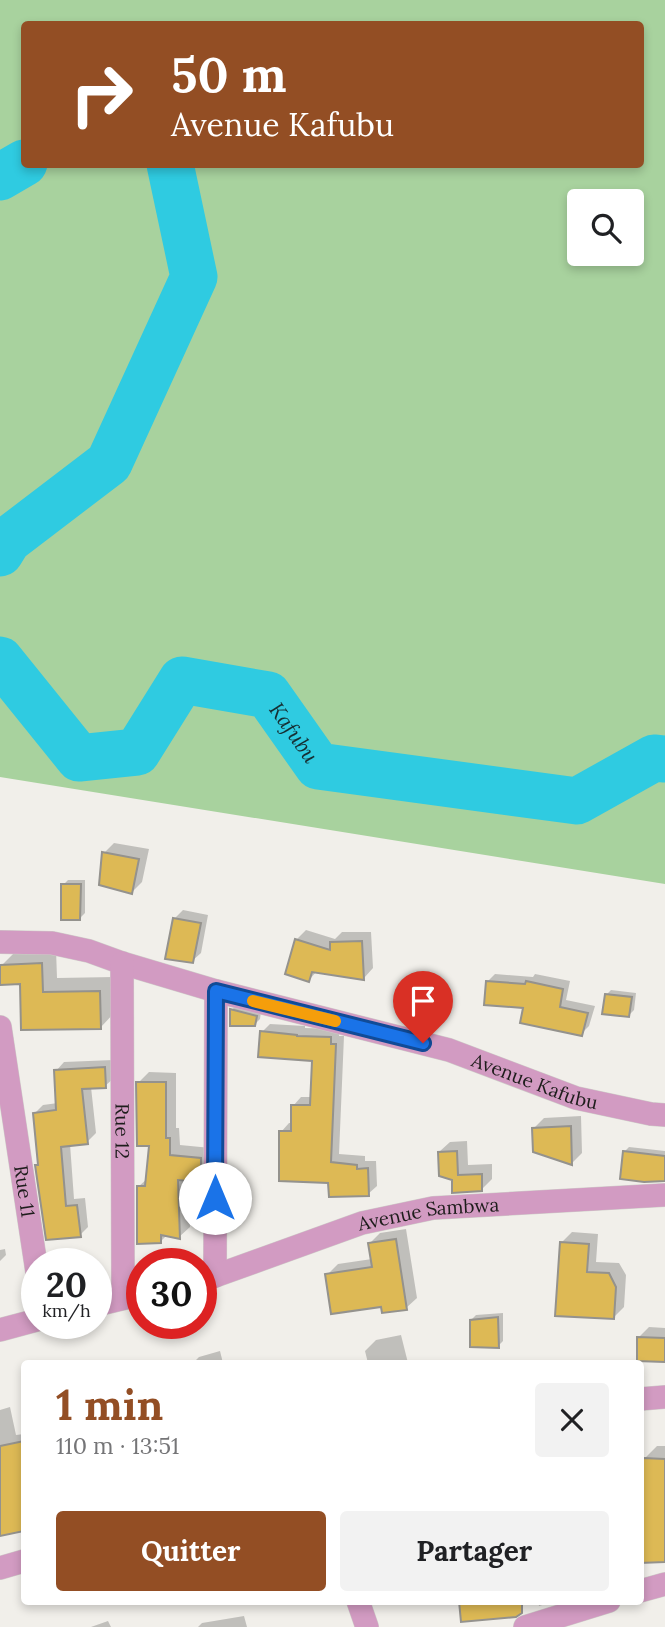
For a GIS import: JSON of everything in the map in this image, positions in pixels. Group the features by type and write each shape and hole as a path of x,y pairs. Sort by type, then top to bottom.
{"street":[{"name":"Avenue Kafubu","path":"0,942 52,943 89,951 216,991 449,1049 576,1098 665,1115"},
{"name":"Rue 12","path":"122,963 131,1248"},
{"path":"209,1248 216,991"},
{"name":"Rue 11","path":"0,1027 33,1248"},
{"name":"Avenue Sambwa","path":"217,1274 362,1223 433,1208 665,1195"},
{"path":"0,1330 21,1324"},
{"path":"644,1399 665,1397"},
{"path":"0,1569 21,1562"},
{"path":"644,1590 665,1584"},
{"path":"359,1605 367,1627"},
{"path":"524,1627 595,1605"}],"green space":[{"path":"0,0 665,0 665,884 0,777"}],"building":[{"path":"102,852 139,859 132,894 99,885"},
{"path":"61,884 81,884 80,920 61,920"},
{"path":"173,918 201,923 193,963 165,959"},
{"path":"295,939 330,950 330,942 362,941 364,980 312,972 309,982 285,974"},
{"path":"42,963 43,992 100,991 101,1029 21,1030 20,984 0,985 0,965"},
{"path":"486,981 525,984 526,981 563,989 560,1007 588,1013 582,1036 520,1023 523,1008 484,1005"},
{"path":"605,994 632,997 629,1017 602,1014"},
{"path":"230,1009 257,1016 255,1026 230,1026"},
{"path":"260,1031 331,1037 331,1044 336,1044 331,1162 357,1165 357,1169 368,1168 369,1196 329,1197 328,1183 279,1181 279,1131 291,1131 291,1105 310,1105 312,1061 258,1057"},
{"path":"105,1067 106,1088 82,1089 88,1144 61,1147 66,1206 77,1205 81,1237 46,1240 35,1165 38,1165 33,1113 56,1110 54,1070"},
{"path":"136,1082 166,1082 166,1138 170,1138 170,1155 201,1158 201,1182 178,1180 180,1239 161,1235 161,1243 137,1244 137,1186 145,1186 149,1146 137,1146"},
{"path":"571,1126 572,1165 533,1152 532,1128"},
{"path":"457,1151 458,1175 482,1174 482,1191 452,1193 452,1180 439,1176 438,1152"},
{"path":"623,1151 665,1156 665,1181 620,1179"},
{"path":"396,1239 407,1310 382,1313 381,1307 331,1314 325,1274 372,1267 368,1243"},
{"path":"560,1242 589,1244 587,1272 609,1273 616,1287 614,1319 555,1316"},
{"path":"498,1317 499,1348 470,1347 470,1320"},
{"path":"637,1337 665,1338 665,1362 637,1360"},
{"path":"21,1442 21,1532 0,1536 0,1446"},
{"path":"644,1458 665,1459 665,1562 644,1563"},
{"path":"459,1605 522,1605 522,1613 516,1617 461,1622"}],"waterway":[{"name":"Kafubu","path":"0,177 21,165"},
{"name":"Kafubu","path":"0,553 8,540 109,463 194,277 171,168"},
{"name":"Kafubu","path":"0,660 79,758 137,752 182,680 268,695 318,766 577,801 654,758 665,759"}],"slow traffic":[{"path":"253,1001 335,1021"}],"route":[{"path":"215,1198 216,991 423,1043"}]}
